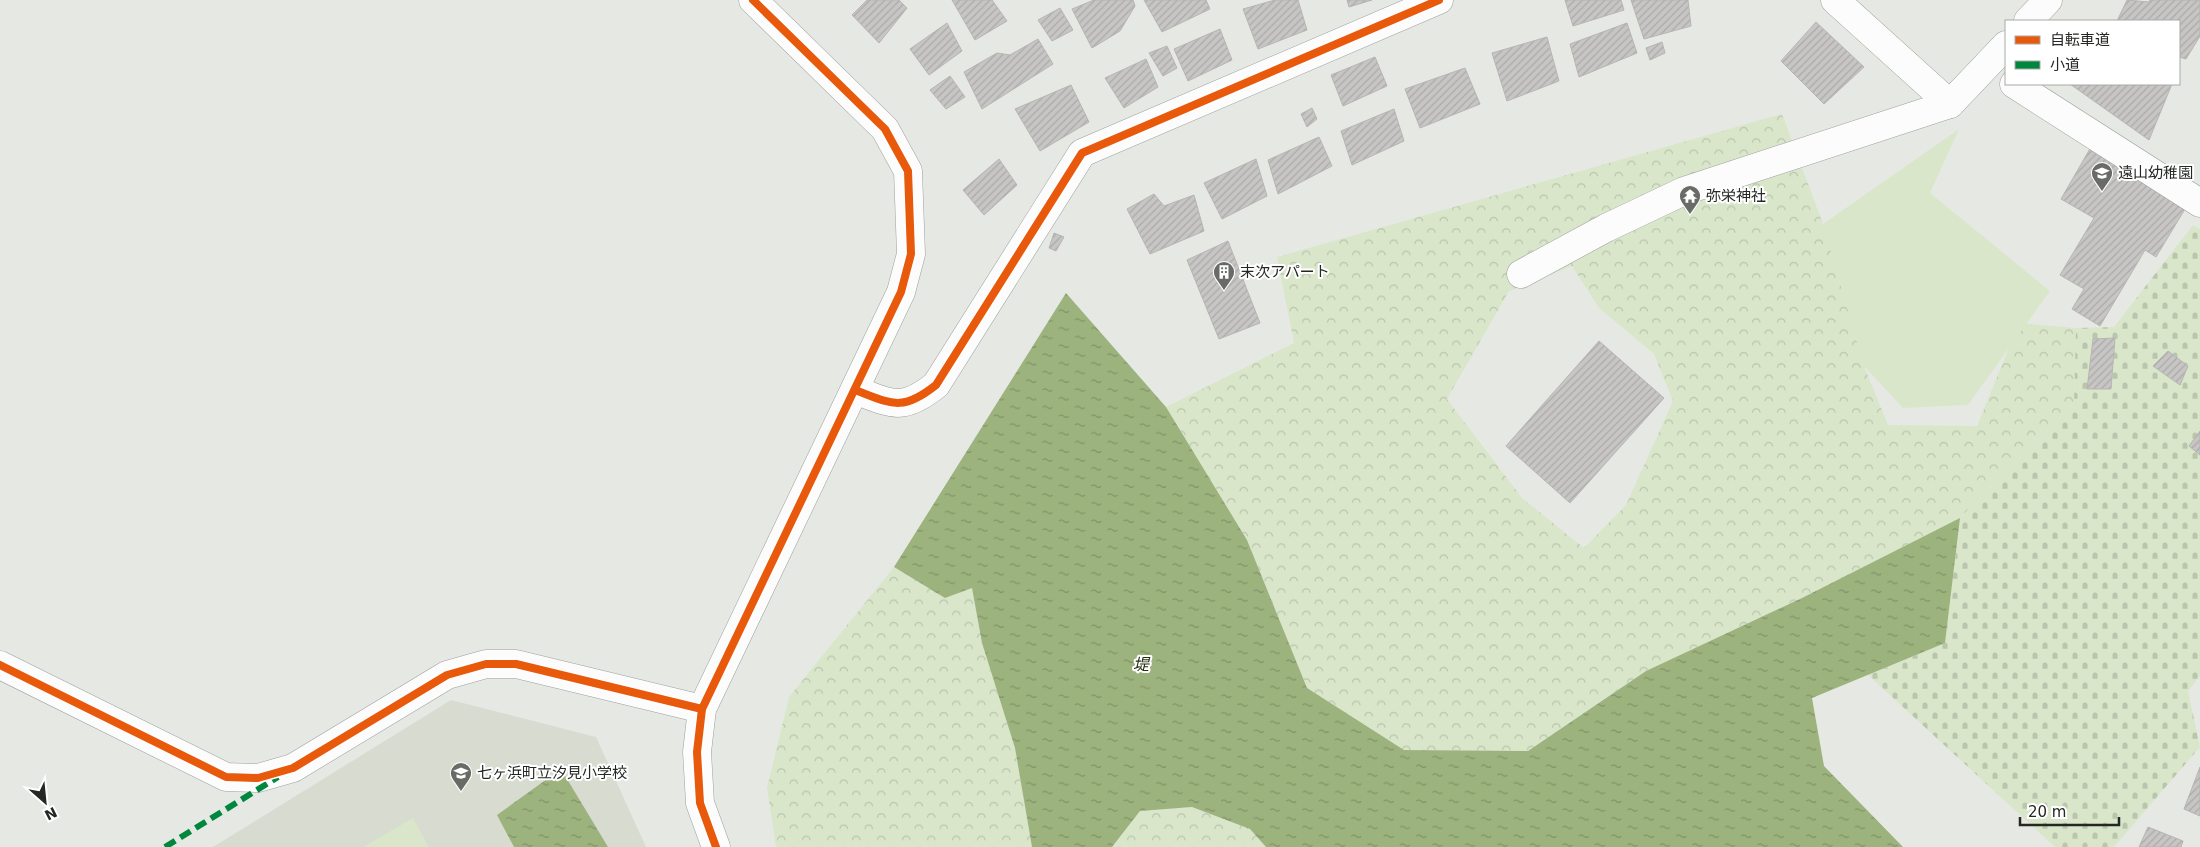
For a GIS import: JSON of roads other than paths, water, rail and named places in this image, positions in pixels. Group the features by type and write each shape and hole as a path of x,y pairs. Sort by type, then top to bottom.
{"street":[{"path":"716,847 700,803 697,752 702,709 901,292 911,254 908,171 885,129 753,0"},
{"path":"1835,0 1950,104"},
{"path":"2029,20 2048,0"},
{"path":"855,390 895,405 919,399 936,385 1082,153 1428,2"},
{"path":"1521,274 1606,228 1684,191 1950,104 1996,72 2005,48"},
{"path":"2016,85 2200,203"},
{"path":"0,665 226,777 258,778 293,768 448,675 486,664 516,664 702,709"}],"water":[{"name":"堤","path":"1066,293 1166,407 1247,540 1307,688 1404,750 1528,751 1646,671 1802,598 1960,518 1945,643 1812,698 1824,766 1903,847 1266,847 1250,829 1192,807 1140,811 1112,847 1032,847 1015,748 982,643 972,588 945,598 894,567"},
{"path":"561,769 608,847 514,847 497,815"}],"place":[{"name":"遠山幼稚園","path":"2102,192"},
{"name":"弥栄神社","path":"1690,215"},
{"name":"末次アパート","path":"1224,291"},
{"name":"七ヶ浜町立汐見小学校","path":"461,792"}]}
